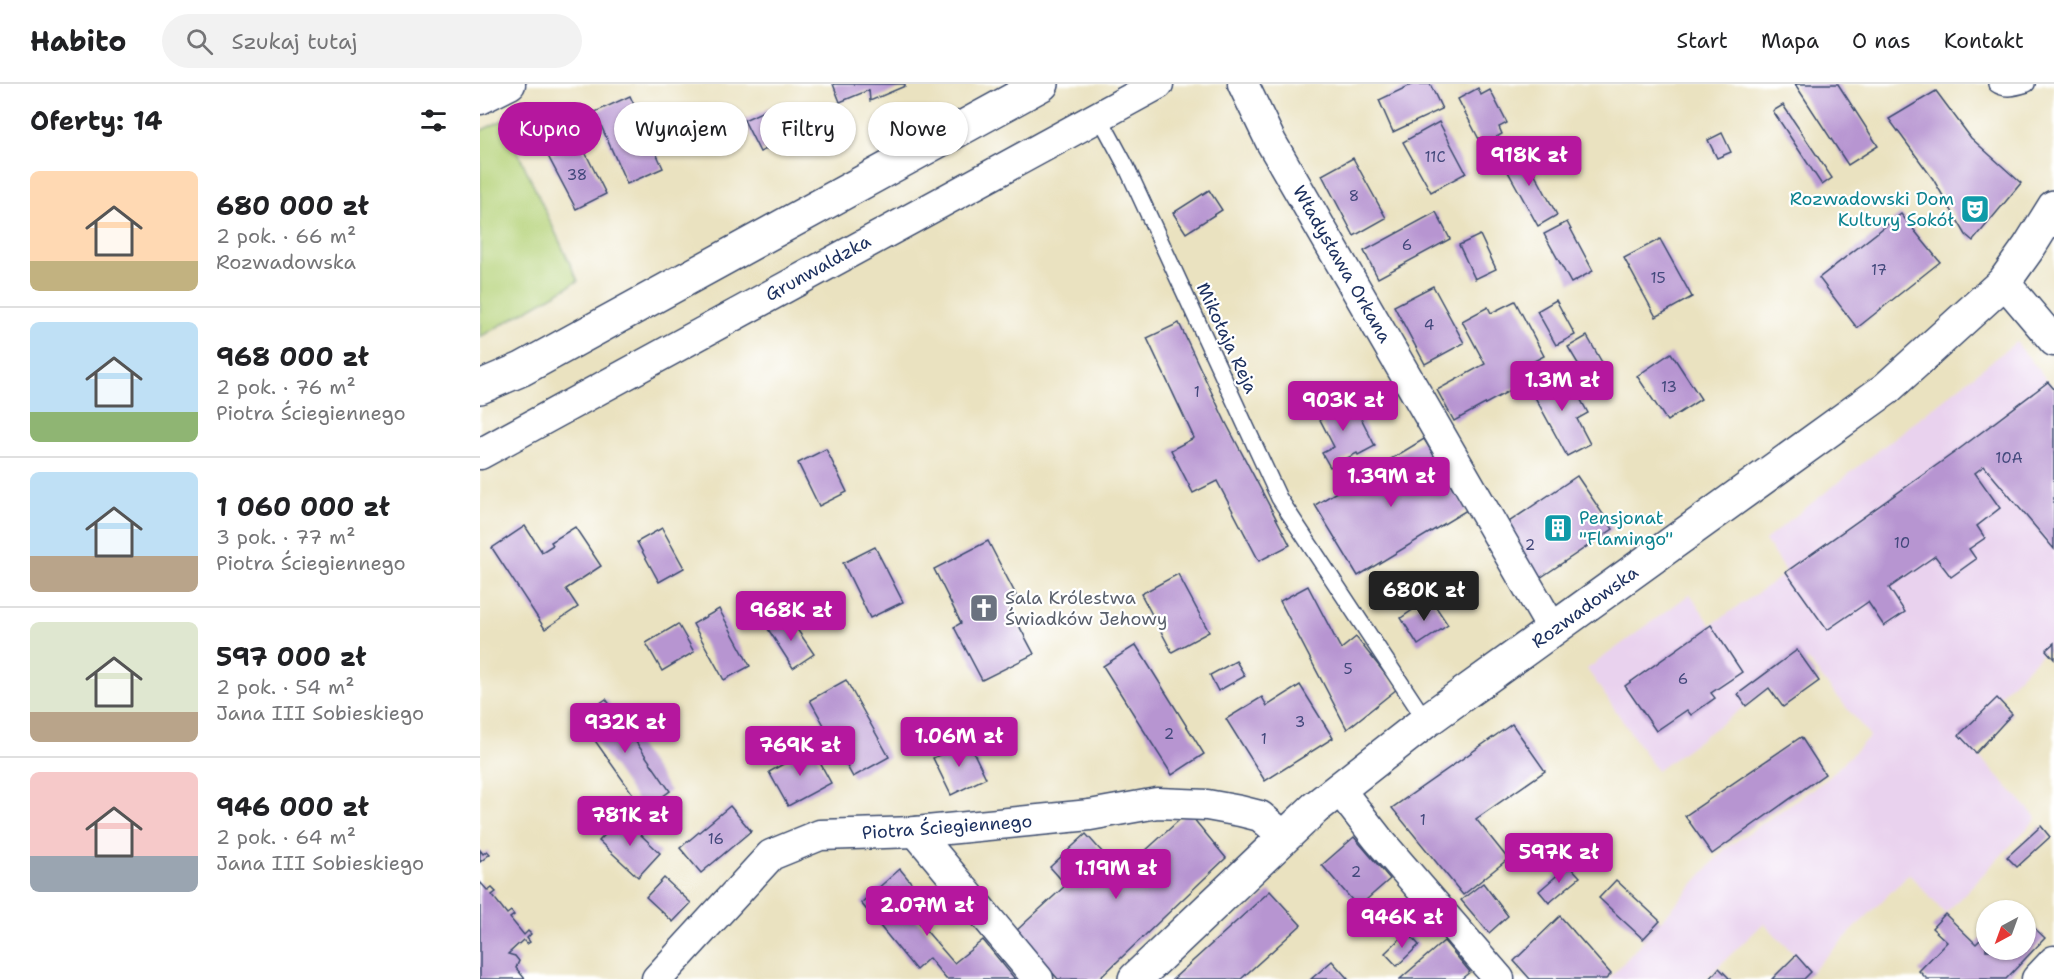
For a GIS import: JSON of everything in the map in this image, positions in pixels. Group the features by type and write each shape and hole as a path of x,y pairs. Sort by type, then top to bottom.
{"street":[{"path":"480,99 510,84"},
{"path":"480,387 522,369 1042,84"},
{"name":"Grunwaldzka","path":"480,454 1158,84"},
{"name":"Władysława Orkana","path":"1243,84 1271,142 1553,630"},
{"name":"Rozwadowska","path":"1135,979 1339,789 1426,721 1886,389 2004,282 2054,207"},
{"path":"2004,282 2054,340"},
{"path":"1339,789 1378,839 1499,979"},
{"name":"Piotra Ściegiennego","path":"657,979 771,855 820,835 916,832 1090,815 1157,804 1207,805 1260,816 1285,837"},
{"path":"916,832 1038,979"},
{"path":"2037,979 2054,961"}],"lane":[{"path":"1996,84 2009,88 2027,84"},
{"name":"Mikołaja Reja","path":"1099,116 1126,165 1279,498 1426,721"}],"shaded area":[{"path":"2016,342 2054,389 2054,642 1959,735 2037,818 1945,914 1909,874 1811,972 1764,923 1705,979 1609,979 1725,849 1827,779 1870,736 1807,660 1657,771 1587,669 1690,594 1711,625 1786,573 1765,540"}],"green space":[{"path":"498,122 498,156 520,156 578,281 480,337 480,131"}],"building":[{"path":"833,84 905,84 870,101 869,90 840,102"},
{"path":"1413,84 1430,84 1442,109 1393,132 1379,100"},
{"path":"1795,84 1838,84 1878,146 1848,165"},
{"path":"1478,88 1481,95 1490,90 1507,123 1499,127 1502,134 1482,145 1458,99"},
{"path":"1936,91 1971,138 2021,183 1973,241 1966,235 1933,179 1889,119"},
{"path":"630,96 633,102 617,102"},
{"path":"614,103 614,155 602,128 602,109"},
{"path":"1783,105 1832,178 1822,185 1773,111"},
{"path":"760,113 760,152 748,128 748,118"},
{"path":"1439,122 1466,173 1431,192 1403,142"},
{"path":"1722,133 1731,152 1717,158 1708,140"},
{"path":"1521,148 1557,215 1538,226 1501,159"},
{"path":"548,156 587,156 606,194 576,209"},
{"path":"615,156 658,156 663,168 627,184"},
{"path":"1353,158 1386,218 1354,236 1322,175"},
{"path":"1209,190 1222,210 1186,233 1173,213"},
{"path":"1436,212 1450,239 1378,278 1364,251"},
{"path":"1901,214 1940,262 1857,328 1819,278"},
{"path":"1567,222 1593,271 1571,283 1544,234"},
{"path":"1480,235 1496,269 1475,279 1459,245"},
{"path":"1660,239 1692,297 1656,317 1624,258"},
{"path":"1433,286 1464,343 1425,364 1394,306"},
{"path":"1556,300 1575,335 1556,345 1537,311"},
{"path":"1515,301 1544,356 1515,371 1522,384 1454,421 1437,390 1485,364 1462,321 1488,307 1491,313"},
{"path":"1179,323 1225,421 1290,545 1259,561 1217,481 1193,493 1171,450 1194,438 1147,338"},
{"path":"1587,336 1604,366 1586,377 1568,347"},
{"path":"1671,353 1701,399 1667,421 1637,376"},
{"path":"1553,373 1560,388 1571,382 1588,413 1577,419 1590,444 1567,456 1529,386"},
{"path":"2048,382 2054,389 2054,549 1984,466 1975,473 2000,508 1977,526 1985,538 1969,549 1976,559 1951,577 1935,556 1889,588 1905,612 1884,626 1868,602 1827,630 1786,572 1958,450"},
{"path":"1326,397 1340,421 1337,415 1355,406 1375,446 1330,467 1322,453 1334,447 1312,404"},
{"path":"1424,439 1467,510 1358,576 1315,505"},
{"path":"826,449 847,492 819,506 798,463"},
{"name":"Pensjonat \"Flamingo\"","path":"1577,476 1613,529 1537,580 1503,526"},
{"path":"525,526 542,552 553,545 551,542 575,527 601,566 566,589 578,607 545,629 492,548"},
{"path":"662,528 684,568 659,582 637,542"},
{"path":"988,541 1016,595 1006,601 1034,654 982,680 954,627 961,623 934,569"},
{"path":"875,547 903,602 870,618 843,563"},
{"path":"1178,574 1209,632 1172,652 1141,594"},
{"path":"1308,586 1341,649 1356,637 1397,689 1347,729 1280,601"},
{"path":"1430,598 1448,625 1418,645 1401,618"},
{"path":"719,609 750,666 724,680 693,624"},
{"path":"788,616 814,654 793,668 768,629"},
{"path":"678,624 694,652 662,671 646,643"},
{"path":"1711,625 1742,672 1711,693 1715,698 1691,715 1687,710 1656,731 1625,686"},
{"path":"2054,643 2054,659 2046,650"},
{"path":"1136,645 1204,754 1172,775 1103,666"},
{"path":"1797,650 1819,681 1783,707 1769,688 1746,706 1738,694"},
{"path":"1236,661 1245,676 1218,691 1210,675"},
{"path":"846,680 889,757 853,777 810,700"},
{"path":"1300,685 1333,738 1265,781 1226,719 1262,697 1267,706"},
{"path":"1997,698 2012,714 1976,753 1959,735"},
{"path":"606,699 670,791 644,810 579,718"},
{"path":"1512,724 1545,771 1476,819 1508,859 1463,895 1392,808"},
{"path":"1801,737 1825,774 1712,854 1685,816"},
{"path":"968,741 986,778 951,795 933,758"},
{"path":"812,748 831,783 788,806 769,772"},
{"path":"730,806 751,831 701,873 680,848"},
{"path":"1188,812 1226,858 1099,979 1058,979 1016,931 1066,885 1050,867 1086,834 1121,873"},
{"path":"622,817 660,853 638,877 599,841"},
{"path":"2041,826 2050,837 2017,867 2007,857"},
{"path":"1354,837 1390,879 1358,907 1322,865"},
{"path":"480,850 483,854 487,851 490,854 480,862"},
{"path":"1569,865 1580,877 1549,903 1539,891"},
{"path":"900,869 914,886 899,899 954,963 983,940 1015,979 946,979 929,958 916,970 861,903"},
{"path":"664,878 691,903 673,922 646,897"},
{"path":"1616,880 1660,921 1643,939 1599,898"},
{"path":"480,882 488,891 492,888 496,892 492,895 507,914 511,911 514,915 510,918 524,935 528,931 531,934 527,938 530,942 527,944 523,940 508,954 515,956 519,961 516,968 525,979 480,979"},
{"path":"1483,883 1508,916 1489,933 1461,900"},
{"path":"1270,891 1301,925 1241,979 1173,979"},
{"path":"1945,914 1976,944 1976,960 2024,960 2006,979 1927,979 1919,971 1947,942 1932,928"},
{"path":"1560,916 1611,974 1606,979 1530,979 1514,961"},
{"path":"2036,929 2045,938 2036,947"},
{"path":"1407,932 1419,945 1397,966 1385,953"},
{"path":"1444,941 1470,972 1461,979 1400,979"},
{"path":"1796,955 1811,972 1804,979 1772,979"},
{"path":"1332,961 1348,979 1311,979"},
{"path":"1719,968 1730,979 1710,979"}],"place":[{"name":"Rozwadowski Dom Kultury Sokół","path":"1975,209"},
{"name":"Pensjonat \"Flamingo\"","path":"1558,528"},
{"name":"Sala Królestwa Świadków Jehowy","path":"984,608"}]}
